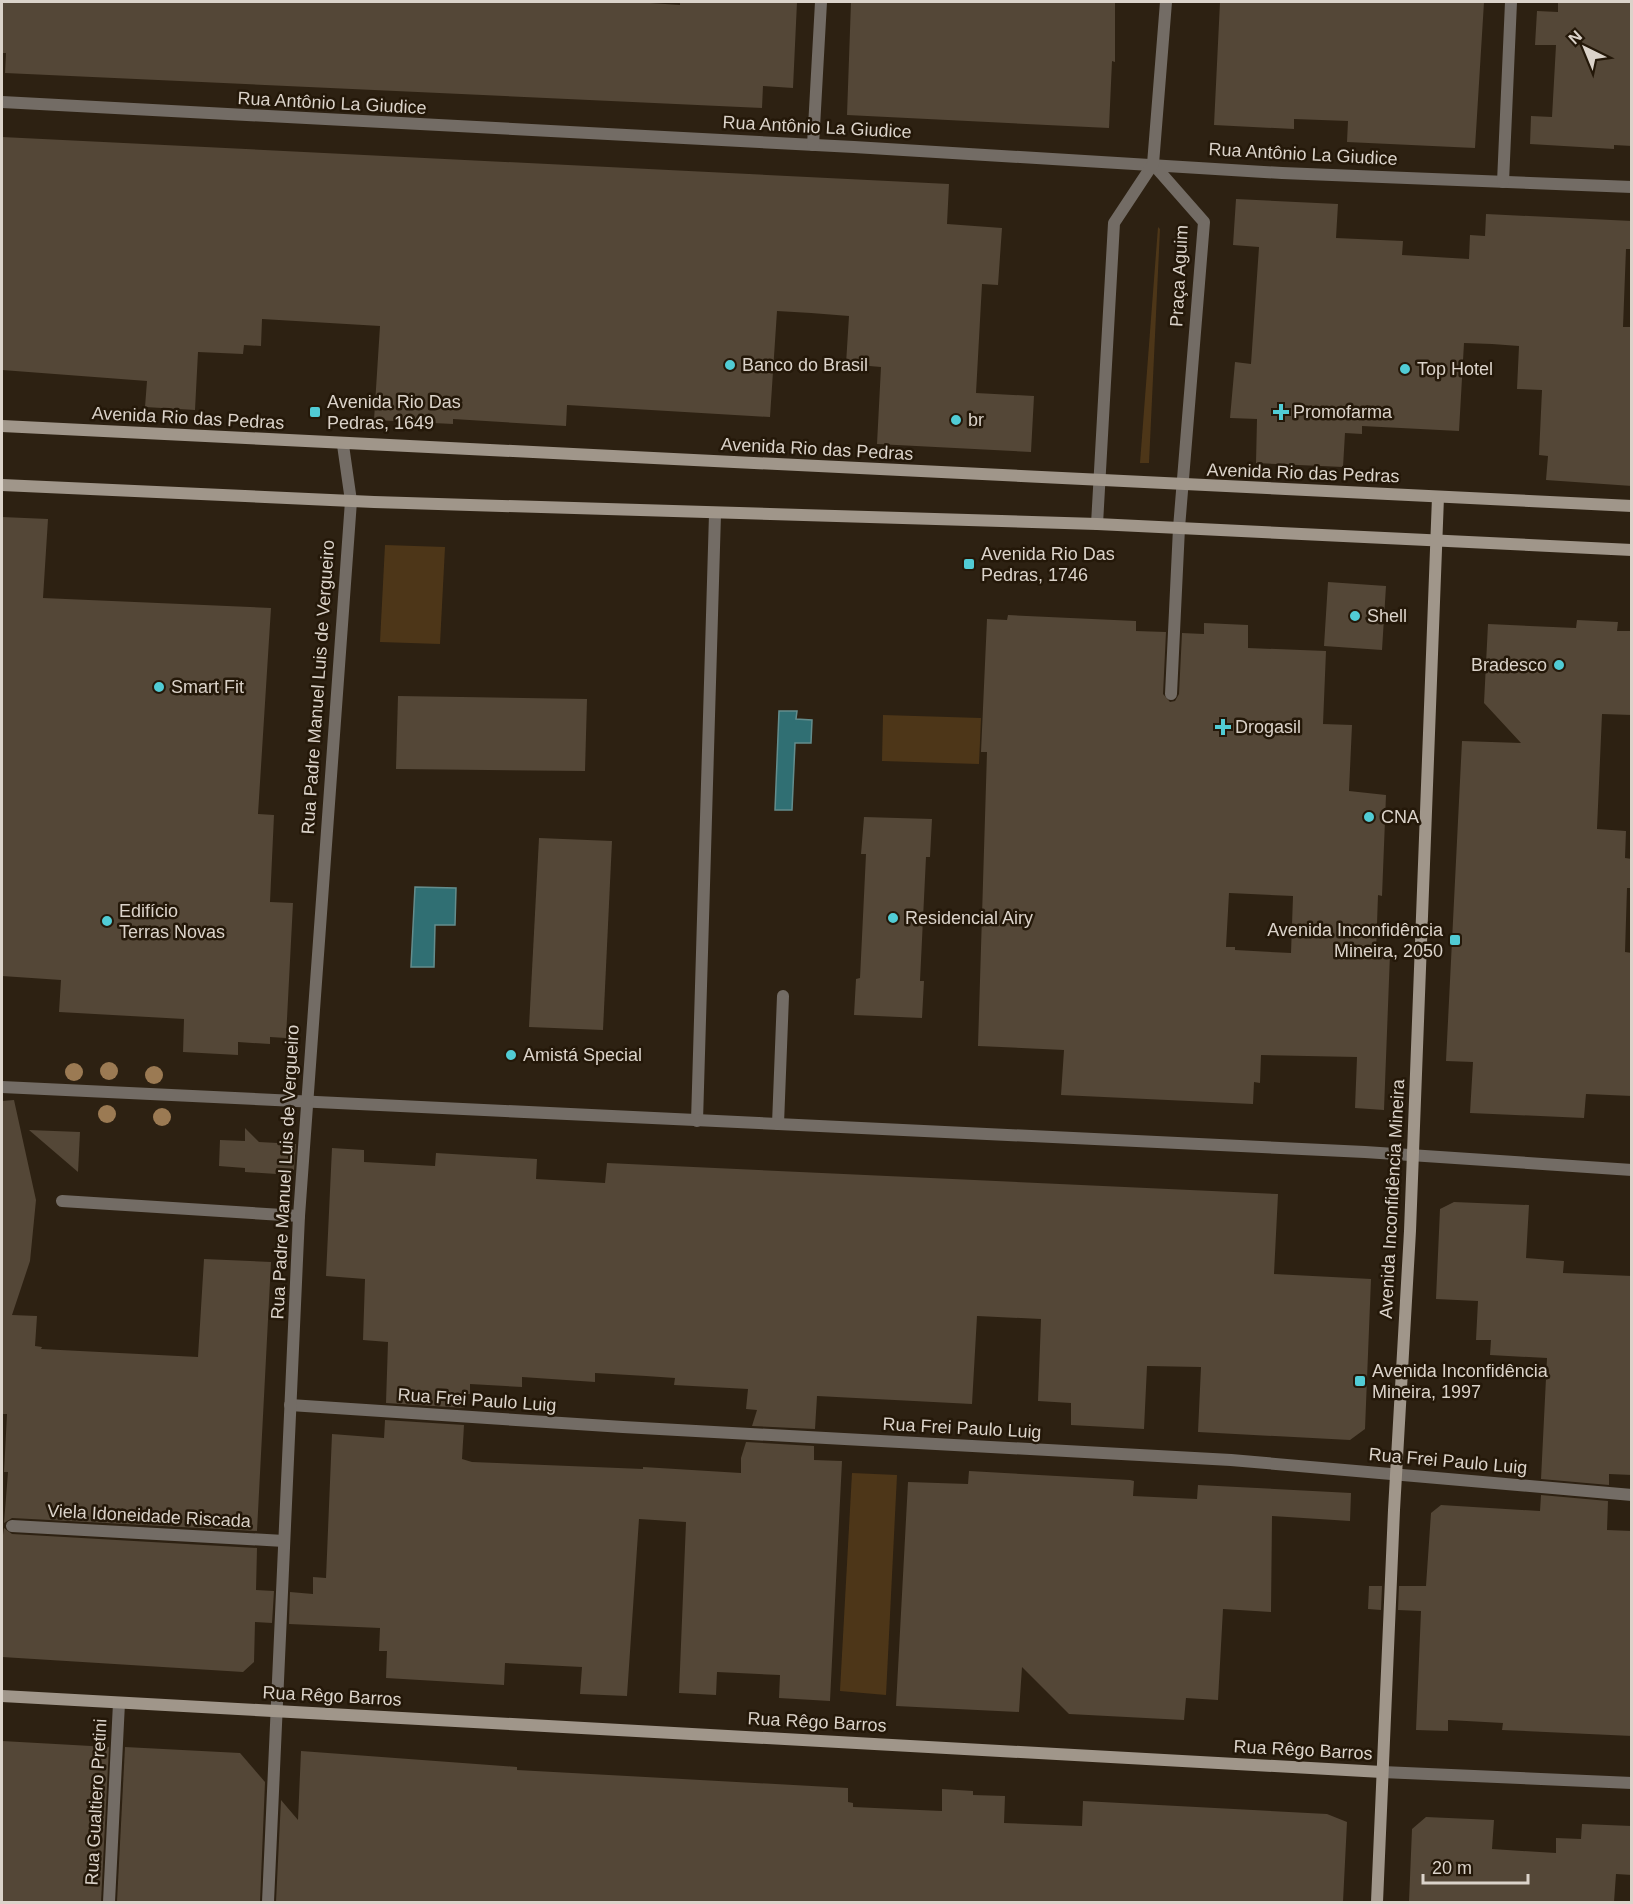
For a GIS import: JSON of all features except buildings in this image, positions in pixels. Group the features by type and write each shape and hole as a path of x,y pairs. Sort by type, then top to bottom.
{"main road":[{"name":"Avenida Rio das Pedras","path":"2,426 343,445 1632,506"},
{"path":"2,485 351,501 715,514 1097,524 1632,550"},
{"name":"Avenida Inconfidência Mineira","path":"1377,1902 1413,1155 1438,497"},
{"name":"Rua Rêgo Barros","path":"2,1696 1382,1772"}],"street":[{"path":"813,145 821,2"},
{"path":"1097,524 1114,223 1153,164 1166,2"},
{"path":"1503,182 1511,2"},
{"name":"Rua Antônio La Giudice","path":"2,102 813,145 1282,173 1632,187"},
{"name":"Praça Aguim","path":"1153,164 1204,222 1180,486 1171,693"},
{"name":"Rua Padre Manuel Luis de Vergueiro","path":"268,1902 299,1216 351,501 343,445"},
{"path":"697,1121 715,514"},
{"path":"778,1124 783,996"},
{"path":"2,1087 1413,1155 1632,1170"},
{"path":"62,1201 299,1216"},
{"name":"Rua Frei Paulo Luig","path":"290,1406 669,1430 1231,1460 1632,1495"},
{"name":"Viela Idoneidade Riscada","path":"12,1526 284,1541"},
{"name":"Rua Gualtiero Pretini","path":"110,1902 119,1702"},
{"name":"Rua Rêgo Barros","path":"1382,1772 1632,1783"}],"shaded area":[{"path":"1158,227 1160,229 1149,463 1140,463"},
{"path":"385,545 445,547 440,644 380,642"},
{"path":"883,715 981,718 979,764 882,761"},
{"path":"852,1473 897,1475 886,1695 840,1691"}],"water":[{"path":"779,711 797,711 796,719 812,720 811,743 795,743 792,810 775,810"},
{"path":"415,887 456,888 455,925 435,925 434,967 411,967"}],"place":[{"name":"Banco do Brasil","path":"730,365"},
{"name":"Top Hotel","path":"1405,369"},
{"name":"Avenida Rio Das Pedras, 1649","path":"315,412"},
{"name":"Promofarma","path":"1281,412"},
{"name":"br","path":"956,420"},
{"name":"Avenida Rio Das Pedras, 1746","path":"969,564"},
{"name":"Shell","path":"1355,616"},
{"name":"Bradesco","path":"1559,665"},
{"name":"Smart Fit","path":"159,687"},
{"name":"Drogasil","path":"1223,727"},
{"name":"CNA","path":"1369,817"},
{"name":"Residencial Airy","path":"893,918"},
{"name":"Edifício Terras Novas","path":"107,921"},
{"name":"Avenida Inconfidência Mineira, 2050","path":"1455,940"},
{"name":"Amistá Special","path":"511,1055"},
{"name":"Avenida Inconfidência Mineira, 1997","path":"1360,1381"}]}
